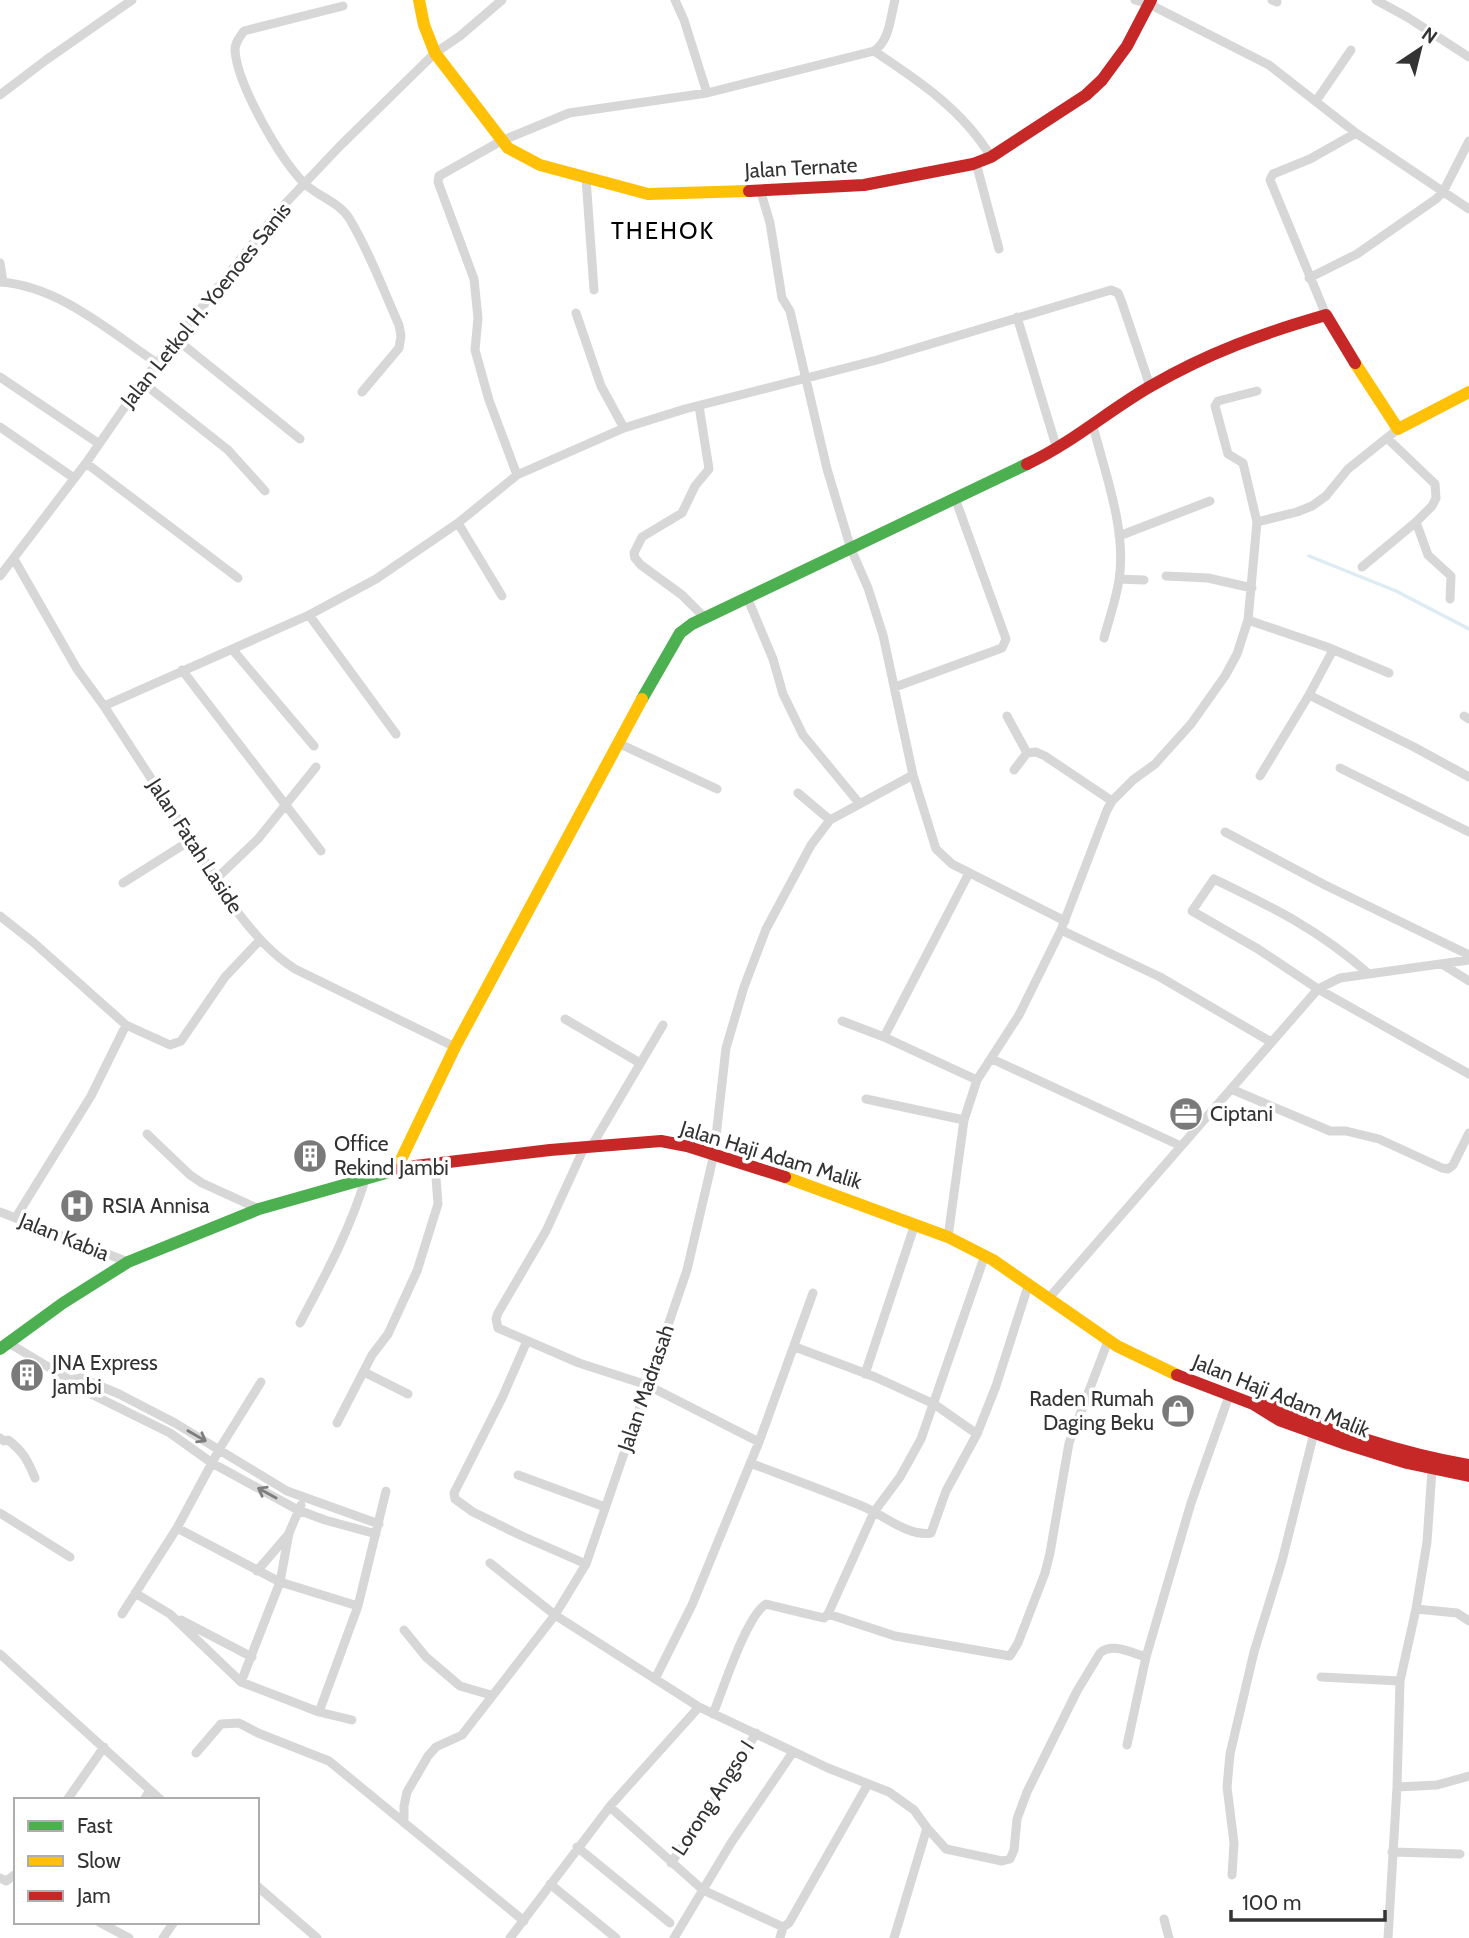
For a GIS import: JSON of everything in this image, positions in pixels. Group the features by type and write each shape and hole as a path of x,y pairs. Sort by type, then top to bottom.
{"street":[{"path":"0,95 131,0"},
{"name":"Jalan Ternate","path":"419,0 424,25 435,53 500,141 519,155 540,165 648,194 864,186 976,163 991,157 1087,95 1102,80 1127,46 1150,2"},
{"name":"Jalan Letkol H. Yoenoes Sanis","path":"0,576 86,463 142,382 282,207 435,53 460,36 502,0"},
{"path":"675,0 707,93"},
{"path":"517,475 489,400 475,350 478,318 474,279 438,182 443,173 500,141 569,113 707,93 874,51 882,45 886,36 895,0"},
{"path":"1135,0 1150,2 1254,56 1356,133 1469,209"},
{"path":"1376,0 1469,57"},
{"path":"343,6 244,31 235,48 242,78 287,163 305,185 347,214 398,325 401,336 398,348 362,392"},
{"path":"1316,101 1352,50"},
{"path":"874,51 919,82 964,120 976,132 991,157"},
{"path":"1356,133 1310,159 1271,176 1271,186 1326,315 1398,429"},
{"path":"1309,278 1357,254 1400,226 1443,192 1469,141"},
{"path":"976,163 999,249"},
{"path":"586,178 594,290"},
{"path":"760,189 771,223 782,298 790,311 827,469 851,549 868,588 883,635 913,775 936,849 952,864 1160,977 1271,1042"},
{"path":"0,263 1,282 18,283 36,289 75,308 157,363"},
{"path":"104,706 309,615 376,579 458,523 517,475 624,428 877,359 1111,290 1115,291 1121,300 1150,386"},
{"path":"576,313 596,374 624,428"},
{"path":"396,1170 455,1048 680,633 704,617 1056,449 1150,386 1221,349 1260,334 1326,315"},
{"path":"1017,317 1056,449"},
{"path":"176,339 300,439"},
{"path":"0,377 99,443"},
{"path":"142,382 228,450 265,491"},
{"path":"948,1237 964,1120 977,1080 1019,1015 1063,926 1112,801 1133,780 1155,764 1191,724 1237,654 1248,620 1257,522 1243,463 1228,454 1215,406 1218,401 1257,391"},
{"path":"1257,522 1312,506 1326,496 1348,469 1398,429 1469,391"},
{"path":"699,406 709,461 707,474 695,486 678,517 642,537 634,553 641,565 682,595 704,617"},
{"path":"1093,426 1119,536 1119,579 1104,638"},
{"path":"0,427 74,478"},
{"path":"1362,567 1416,522 1436,498 1435,484 1388,439"},
{"path":"86,463 238,578"},
{"path":"895,687 982,657 1005,644 1006,639 955,498"},
{"path":"1119,536 1210,501"},
{"path":"1416,522 1428,555 1451,576 1450,598"},
{"path":"458,523 502,596"},
{"name":"Jalan Fatah Laside","path":"14,559 77,669 259,940 276,957 295,969 455,1048"},
{"path":"1166,576 1208,578 1252,588"},
{"path":"1119,579 1144,580"},
{"path":"747,597 773,659 783,694 803,735 859,803"},
{"path":"309,615 396,734"},
{"path":"1248,620 1390,673"},
{"path":"232,649 313,746"},
{"path":"1260,776 1333,650"},
{"path":"182,670 321,850"},
{"path":"1309,695 1469,777"},
{"path":"1007,716 1027,753"},
{"path":"620,744 717,789"},
{"path":"1014,770 1027,753 1036,752 1112,801"},
{"path":"216,879 258,839 316,767"},
{"path":"1340,768 1469,832"},
{"path":"798,793 830,820 913,775"},
{"name":"Jalan Madrasah","path":"404,1823 407,1791 428,1756 436,1747 462,1735 555,1615 586,1564 687,1270 714,1154 726,1048 744,988 766,929 811,845 830,820"},
{"path":"1225,832 1469,958"},
{"path":"123,883 191,840"},
{"path":"884,1037 969,873"},
{"path":"1369,974 1319,933 1289,915 1214,879 1192,911 1258,949 1318,989 1469,1074"},
{"path":"0,917 33,942 126,1025 170,1045 176,1045 225,977 259,940"},
{"path":"1048,1299 1318,989 1340,978 1469,958"},
{"path":"1442,964 1469,981"},
{"path":"565,1019 640,1063"},
{"path":"842,1021 884,1037 977,1080"},
{"path":"16,1217 91,1096 126,1025"},
{"path":"663,1025 587,1148 546,1231 496,1319 498,1328 579,1363 647,1385 759,1442"},
{"path":"992,1059 1181,1146"},
{"path":"1231,1089 1330,1131 1346,1131 1379,1139 1442,1168 1448,1169 1452,1165 1469,1133"},
{"path":"866,1099 964,1120"},
{"path":"147,1133 196,1179 259,1209"},
{"name":"Jalan Haji Adam Malik","path":"4,1345 128,1262 259,1209 396,1170 661,1142 766,1170 948,1237 985,1255 1029,1283 1108,1341 1142,1360 1253,1404 1263,1413 1314,1433 1432,1470 1469,1476"},
{"path":"337,1423 372,1355 388,1334 417,1271 438,1204 435,1165"},
{"path":"300,1323 340,1250 366,1177"},
{"name":"Jalan Kabia","path":"0,1212 128,1262"},
{"path":"864,1374 915,1224"},
{"path":"713,1714 757,1610 766,1604 824,1618 828,1614 874,1512 900,1477 921,1439 985,1255"},
{"path":"750,1463 910,1529 931,1533 946,1491 977,1434 996,1386 1029,1283"},
{"path":"655,1679 692,1605 759,1442 813,1293"},
{"path":"527,1341 502,1398 454,1493 455,1499 473,1512 586,1564"},
{"path":"828,1614 895,1636 1010,1656 1018,1643 1045,1573 1051,1553 1069,1443 1108,1341"},
{"path":"4,1345 77,1387 170,1433 212,1463 298,1510 376,1534"},
{"path":"795,1347 934,1404 977,1434"},
{"path":"363,1372 408,1394"},
{"path":"69,1380 82,1378 119,1394 220,1448 304,1499 379,1524"},
{"path":"122,1614 177,1528 220,1448 261,1382"},
{"path":"1127,1745 1146,1657 1191,1503 1229,1396"},
{"path":"1253,1404 1267,1403 1376,1445 1469,1465"},
{"path":"170,1433 175,1423"},
{"path":"1232,1875 1234,1843 1227,1787 1230,1754 1254,1652 1282,1561 1314,1433"},
{"path":"0,1438 20,1449 35,1478"},
{"path":"1388,1938 1400,1681 1427,1542 1432,1470"},
{"path":"518,1475 605,1507"},
{"path":"319,1712 358,1606 386,1492"},
{"path":"241,1682 280,1581 289,1534 304,1499"},
{"path":"0,1513 70,1557"},
{"path":"177,1528 280,1581 358,1606"},
{"path":"257,1571 289,1534"},
{"path":"490,1563 555,1615 699,1707 793,1752 889,1793 914,1810 946,1849 1002,1861 1010,1859 1014,1850 1017,1819 1027,1792 1077,1691 1100,1653 1105,1648 1112,1647 1146,1657"},
{"path":"135,1593 170,1615 252,1657"},
{"path":"1416,1609 1457,1613 1469,1621"},
{"path":"170,1615 241,1682 319,1712 352,1720"},
{"path":"404,1630 426,1657 460,1686 491,1695"},
{"path":"0,1654 159,1798"},
{"path":"1321,1677 1400,1681"},
{"path":"510,1938 577,1847 699,1707"},
{"path":"196,1753 221,1724 239,1723 329,1761 524,1921"},
{"name":"Lorong Angso I","path":"671,1863 732,1775 756,1733"},
{"path":"68,1798 103,1747"},
{"path":"674,1938 731,1843 793,1752"},
{"path":"1397,1787 1437,1785 1469,1776"},
{"path":"780,1938 783,1927 789,1923 868,1784"},
{"path":"145,1798 150,1790"},
{"path":"610,1807 703,1890 783,1927"},
{"path":"894,1938 927,1828"},
{"path":"577,1847 670,1923"},
{"path":"1392,1852 1460,1854"},
{"path":"0,1889 3,1879"},
{"path":"550,1884 616,1938"},
{"path":"259,1888 317,1938"},
{"path":"1164,1919 1169,1938"},
{"path":"103,1924 129,1938"}],"waterway":[{"path":"1309,556 1396,591 1469,629"}],"traffic: fast":[{"path":"642,699 680,633 692,624 1027,464"},
{"path":"0,1349 63,1303 128,1262 259,1209 393,1171"}],"traffic: slow":[{"path":"419,0 424,25 435,53 508,148 540,165 648,194 749,191"},
{"path":"1355,363 1398,429 1469,392"},
{"path":"396,1170 455,1047 642,699"},
{"path":"785,1177 948,1237 993,1260 1117,1346 1177,1375"}],"traffic: jam":[{"path":"749,191 864,185 973,164 991,157 1086,95 1102,80 1127,46 1151,0"},
{"path":"1027,464 1044,456 1135,395 1172,374 1236,345 1303,322 1326,315 1355,363"},
{"path":"393,1171 550,1150 661,1141 687,1146 785,1177"},
{"path":"1177,1375 1253,1404 1279,1420 1346,1444 1407,1463 1469,1476"},
{"path":"1253,1404 1267,1403 1366,1440 1469,1465"}],"place":[{"name":"Ciptani","path":"1186,1114"},
{"name":"Office Rekind Jambi","path":"310,1156"},
{"name":"RSIA Annisa","path":"77,1206"},
{"name":"JNA Express Jambi","path":"27,1375"},
{"name":"Raden Rumah Daging Beku","path":"1178,1411"}],"district":[{"name":"THEHOK","path":"663,231"}]}
